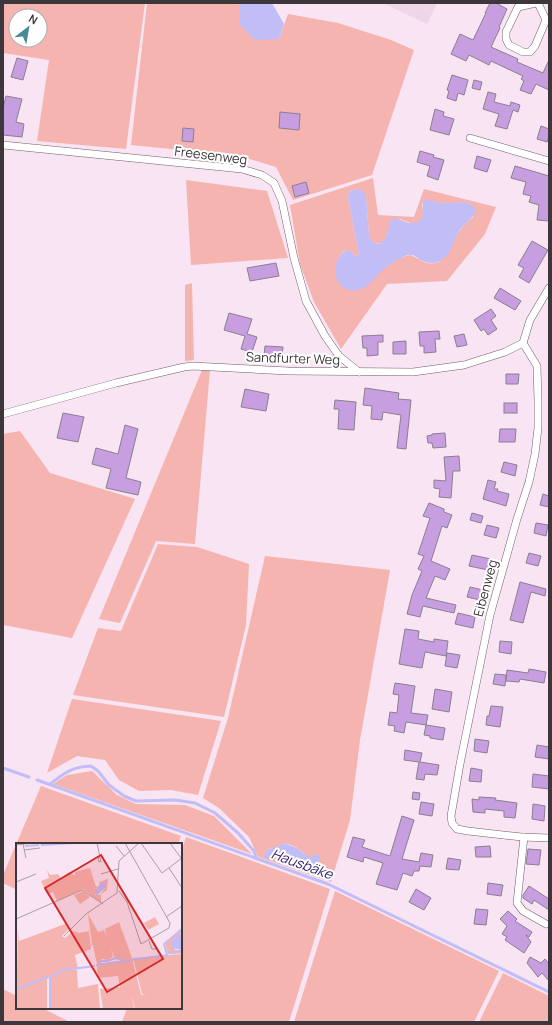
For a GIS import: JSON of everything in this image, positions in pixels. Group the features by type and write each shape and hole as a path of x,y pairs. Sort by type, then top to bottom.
{"street":[{"path":"537,3 546,20 535,46 530,52 523,52 509,45 506,39 506,32 518,7 537,3"},
{"path":"470,138 549,162"},
{"name":"Freesenweg","path":"3,145 242,169 262,175 274,183 282,202 294,258 306,301 325,336 339,356 359,372"},
{"path":"523,343 530,320 549,288"},
{"name":"Sandfurter Weg","path":"3,414 116,383 184,367 193,366 288,371 413,372 464,365 505,352 523,343"},
{"name":"Eibenweg","path":"523,343 537,366 538,428 535,454 529,482 490,615 451,816 452,823 457,829 524,837"},
{"path":"546,924 523,911 517,903 524,837 549,838"}],"shaded area":[{"path":"3,3 145,3 126,149 37,141 49,60 3,53"},
{"path":"147,3 239,3 238,4 279,39 288,14 338,23 391,40 414,50 372,175 293,200 276,167 240,156 131,145"},
{"path":"239,3 272,3 284,24 279,39 255,40 239,24"},
{"path":"383,3 437,3 427,24"},
{"path":"373,178 378,215 414,217 424,189 496,207 485,234 447,281 387,284 341,349 314,302 300,264 290,205","holes":["356,189 366,196 369,236 371,241 375,243 382,242 388,231 400,219 406,222 419,222 423,217 422,204 427,200 440,203 469,204 473,206 473,217 460,231 447,254 439,262 427,263 410,255 394,261 380,272 339,257 347,250 357,256 359,254 348,198 350,191"]},
{"path":"186,180 267,191 288,258 191,265"},
{"path":"356,189 362,191 366,196 369,236 372,242 378,244 387,236 392,219 398,219 407,223 418,222 422,218 424,200 440,203 460,202 473,206 476,210 473,216 457,234 447,255 438,262 429,263 422,261 413,255 407,255 388,266 365,287 350,290 339,283 335,271 338,259 347,250 357,256 359,254 348,198 350,191"},
{"path":"192,283 194,360 185,361 185,285"},
{"path":"202,370 210,370 195,544 156,541 120,623 99,619"},
{"path":"20,431 50,473 135,499 72,638 3,625 3,434"},
{"path":"158,544 197,547 249,564 246,625 224,717 73,695 98,628 121,631"},
{"path":"265,556 390,570 360,740 350,820 331,882 258,857 249,837 219,808 203,798 228,718","holes":["285,843 296,847 308,857 312,857 316,871 312,866 290,860 283,855 275,854 263,857 268,849"]},
{"path":"72,699 221,721 198,795 171,790 139,791 119,780 105,760 77,756 47,773"},
{"path":"92,771 117,795 136,804 185,805 214,816 252,854 53,784 67,775"},
{"path":"41,786 181,836 178,843 17,843"},
{"path":"186,837 330,889 289,1022 122,1022 127,1009 182,1009 182,849"},
{"path":"285,843 312,857 317,853 319,857 319,873 312,866 290,860 283,855 275,854 267,859 265,857 262,858 268,849"},
{"path":"16,845 16,890 3,883 3,875"},
{"path":"335,891 499,971 474,1022 294,1022"},
{"path":"503,973 549,996 549,1022 479,1022"},
{"path":"3,989 16,996 16,1009 44,1009 70,1022 3,1022"}],"building":[{"path":"490,3 496,3 507,9 491,47 518,59 517,62 543,73 549,60 549,90 536,84 531,94 520,90 524,81 521,79 523,76 491,61 489,65 469,55 466,61 451,54 460,34 473,40"},
{"path":"17,58 28,61 23,80 11,77"},
{"path":"452,75 468,80 464,95 458,93 456,101 447,98 449,91 447,90"},
{"path":"474,80 482,82 480,90 472,88"},
{"path":"488,92 496,94 494,102 510,106 511,102 520,105 518,112 513,110 507,129 495,126 499,114 483,109"},
{"path":"6,96 22,99 16,122 24,124 22,137 3,135 3,108"},
{"path":"435,109 444,112 443,116 454,119 449,135 430,130"},
{"path":"280,112 300,114 299,130 279,128"},
{"path":"541,126 549,129 547,142 537,139"},
{"path":"183,128 194,129 193,142 182,141"},
{"path":"420,151 444,160 438,180 427,176 430,166 417,162"},
{"path":"477,156 491,160 487,172 474,168"},
{"path":"515,166 549,176 549,221 537,220 539,205 529,202 531,196 523,194 526,182 511,178"},
{"path":"306,182 309,193 295,197 292,186"},
{"path":"532,241 548,250 529,283 519,277 524,268 518,265"},
{"path":"276,263 279,276 250,281 247,268"},
{"path":"500,288 521,301 515,310 494,298"},
{"path":"491,309 496,316 491,320 497,329 488,335 484,329 481,331 474,320"},
{"path":"229,313 252,319 247,334 257,337 252,352 241,349 245,336 224,330"},
{"path":"439,331 440,339 435,339 436,352 424,353 424,346 420,346 419,332"},
{"path":"464,334 467,345 457,347 454,336"},
{"path":"383,335 383,342 378,342 378,355 367,356 367,348 363,348 362,336"},
{"path":"406,341 406,354 393,354 393,342"},
{"path":"265,346 283,347 282,356 264,355"},
{"path":"506,374 519,374 518,384 506,384"},
{"path":"365,388 399,393 398,399 411,400 406,449 397,448 401,415 383,412 382,420 371,419 372,406 363,405"},
{"path":"245,389 269,394 266,411 241,407"},
{"path":"335,400 356,402 354,430 338,429 339,409 334,409"},
{"path":"504,403 517,403 517,413 504,413"},
{"path":"63,413 84,417 78,442 57,438"},
{"path":"125,425 138,429 126,478 141,482 138,495 106,488 111,469 92,464 96,448 118,454"},
{"path":"500,429 516,429 515,442 499,442"},
{"path":"445,433 446,447 433,448 432,443 428,443 427,436"},
{"path":"459,456 460,471 453,471 451,498 439,497 440,489 434,488 434,480 446,481 444,457"},
{"path":"504,462 517,465 515,476 501,472"},
{"path":"488,480 496,482 494,489 498,489 497,491 509,494 506,506 483,499"},
{"path":"543,494 549,496 549,507 540,505"},
{"path":"429,503 444,509 444,512 452,515 447,528 442,526 431,561 450,569 445,580 435,576 426,598 456,605 454,613 423,606 420,617 407,614 412,595 422,571 418,569 424,556 418,554 430,518 423,516"},
{"path":"472,513 483,516 481,523 470,520"},
{"path":"536,523 548,525 546,536 534,533"},
{"path":"487,525 499,528 496,538 484,535"},
{"path":"529,553 541,556 538,566 526,563"},
{"path":"472,555 491,559 488,570 469,566"},
{"path":"520,582 546,589 545,596 531,592 523,623 510,620"},
{"path":"470,587 483,590 480,600 467,597"},
{"path":"458,613 475,617 473,628 455,624"},
{"path":"405,629 419,631 418,639 434,642 434,639 448,641 446,656 425,652 422,668 399,664"},
{"path":"500,641 512,642 511,654 499,652"},
{"path":"447,653 460,655 457,668 445,666"},
{"path":"529,669 546,672 544,683 520,679 519,682 506,681 507,670 528,673"},
{"path":"495,674 506,675 505,686 493,684"},
{"path":"395,683 415,686 411,713 428,715 426,725 406,722 404,733 394,731 395,726 388,725 390,712 397,713 399,695 393,694"},
{"path":"435,689 452,692 449,712 432,709"},
{"path":"491,706 503,707 500,727 486,725 487,716 489,716"},
{"path":"426,725 445,728 443,740 430,738 430,736 424,735"},
{"path":"475,739 489,741 487,753 474,751"},
{"path":"537,745 549,747 549,759 535,757"},
{"path":"405,750 422,753 420,762 439,765 437,775 425,774 424,780 416,779 419,762 404,760"},
{"path":"471,768 482,770 481,782 469,781"},
{"path":"533,774 549,776 549,789 532,787"},
{"path":"413,792 420,793 419,800 412,799"},
{"path":"479,797 496,798 495,800 517,803 515,818 504,817 504,811 485,809 485,813 473,812 472,799 479,800"},
{"path":"421,802 434,804 432,816 419,814"},
{"path":"533,804 545,806 544,821 532,819"},
{"path":"402,816 414,820 402,859 419,862 421,853 433,855 431,867 420,866 419,871 414,871 412,876 403,873 397,890 376,884 383,863 364,857 363,862 347,857 353,837 365,840 362,847 390,856"},
{"path":"490,846 491,857 476,857 475,847"},
{"path":"528,849 541,850 539,865 526,864"},
{"path":"448,858 461,860 459,870 446,869"},
{"path":"488,883 503,885 501,896 487,894"},
{"path":"529,886 549,899 549,910 534,900 532,904 523,898 523,895"},
{"path":"416,889 431,898 424,910 409,902"},
{"path":"476,909 488,910 486,925 474,924"},
{"path":"508,911 517,919 515,921 532,932 529,937 526,935 531,942 524,953 505,940 507,937 502,934 507,926 500,919"},
{"path":"530,957 541,963 545,959 549,964 549,981 542,973 538,977 527,963"}],"waterway":[{"path":"50,784 73,769 91,766 98,771 109,785 124,796 136,801 175,800 195,803 215,813 238,833 254,851 256,858"},
{"name":"Hausbäke","path":"3,768 29,777"},
{"name":"Hausbäke","path":"37,780 328,884 549,992"}]}
